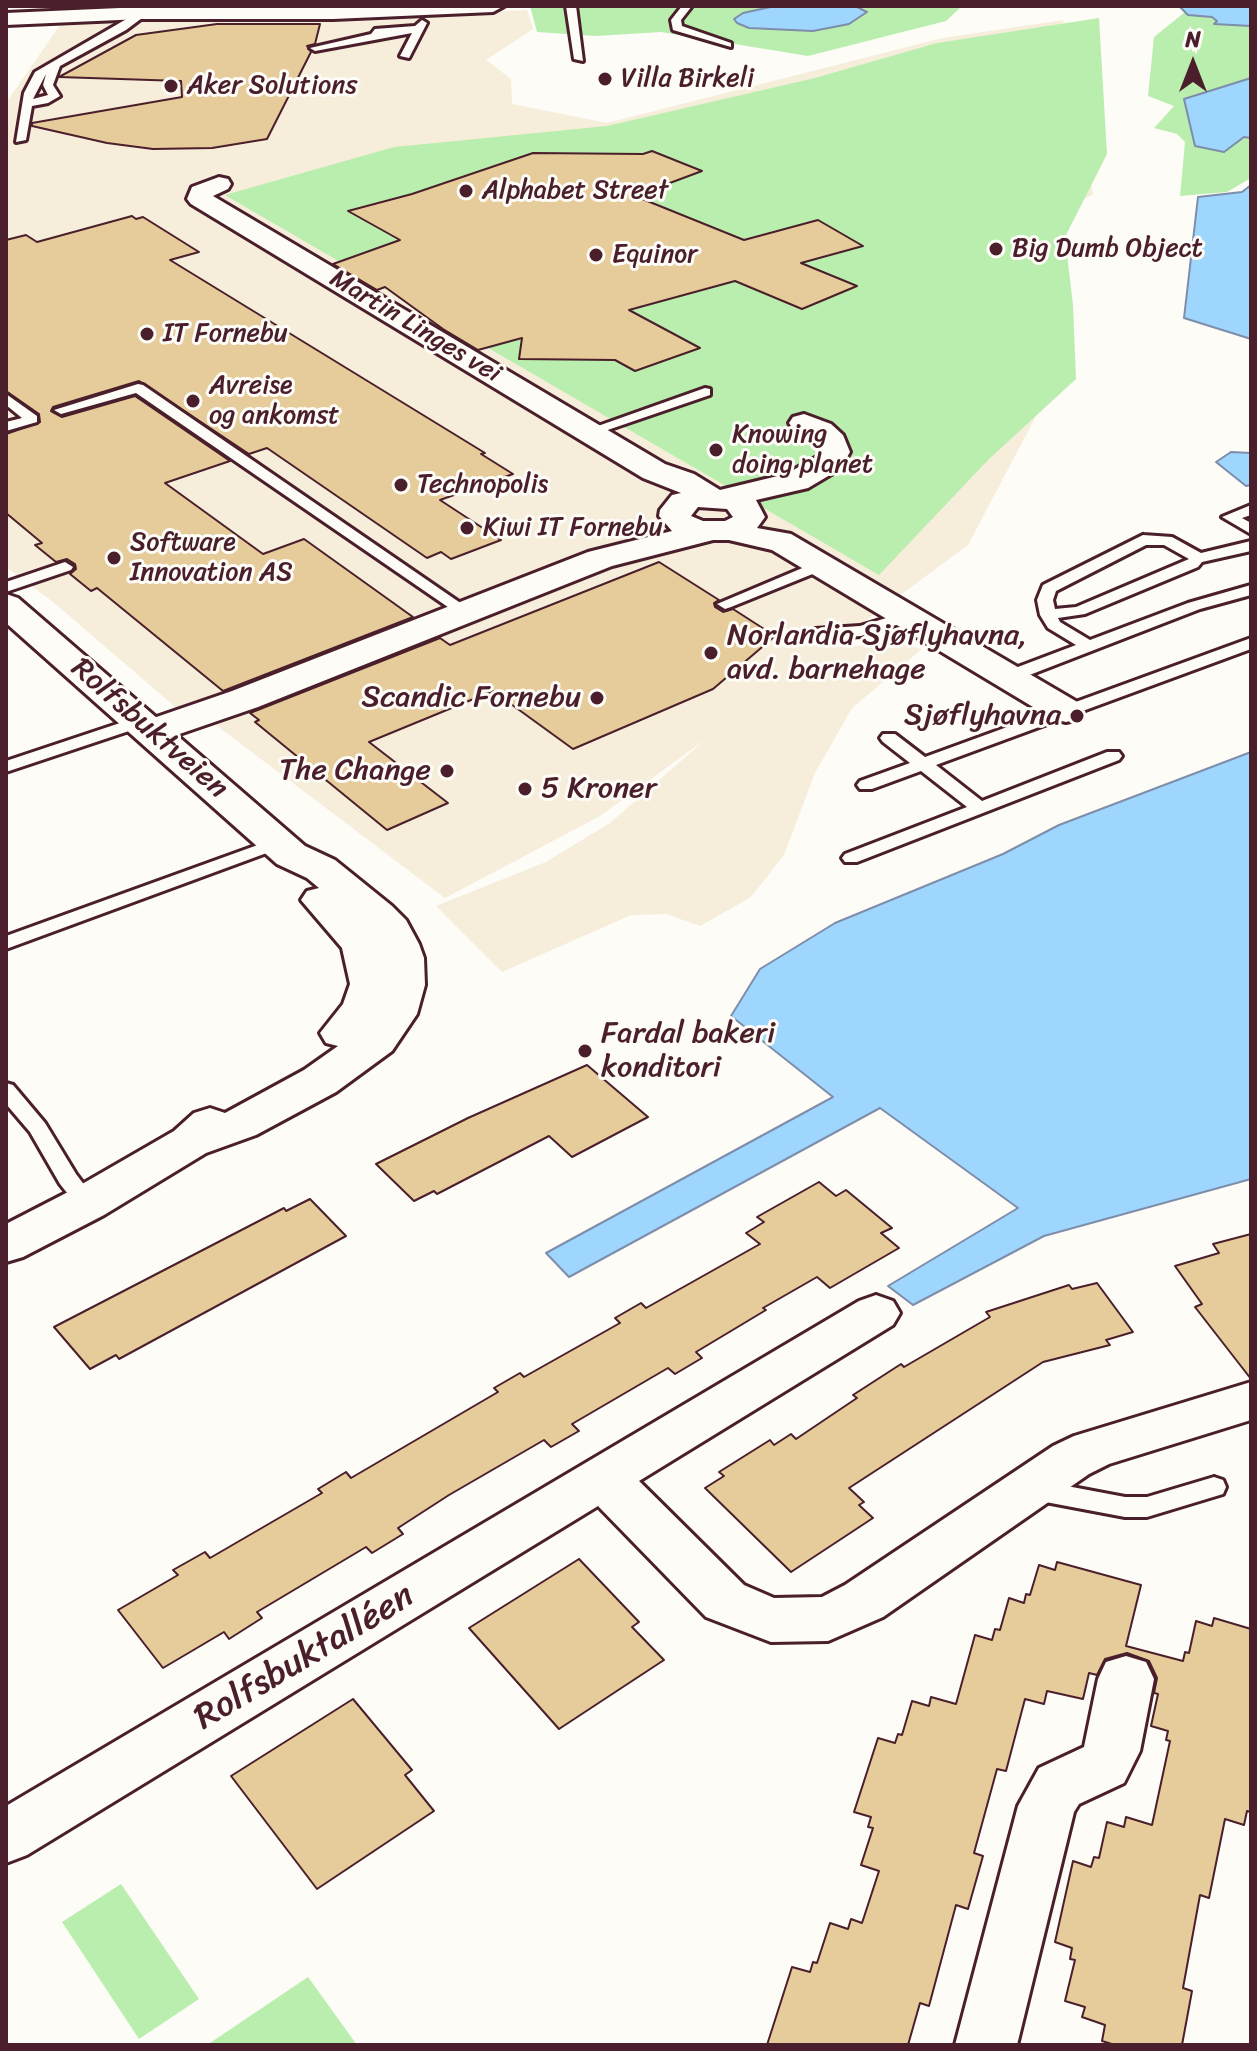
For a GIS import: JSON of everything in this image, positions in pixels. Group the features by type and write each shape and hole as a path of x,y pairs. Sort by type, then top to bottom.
{"street":[{"path":"6,19 251,10 417,19 493,6"},
{"path":"6,38 133,13"},
{"name":"Martin Linges vei","path":"219,184 201,192 200,199 265,235 654,471 716,513"},
{"path":"146,726 245,699 716,513 785,492 797,481 823,469 835,452 828,436 804,423"},
{"path":"716,513 761,539 780,541 1066,711"},
{"name":"Rolfsbuktveien","path":"6,605 284,849 321,869 391,929 403,958 395,1014 376,1041 320,1081 240,1124 190,1142 87,1203 6,1245"},
{"name":"Rolfsbuktalléen","path":"6,1837 876,1313"},
{"path":"603,1478 725,1601 771,1620 828,1619 864,1601 1071,1460 1092,1450 1251,1401"},
{"path":"986,2045 1047,1806 1059,1786 1104,1765 1112,1751 1126,1679"}],"lane":[{"path":"571,6 579,59"},
{"path":"687,6 676,20 677,28 727,45"},
{"path":"20,140 33,83 55,63 122,28 133,13"},
{"path":"315,48 389,33 417,19"},
{"path":"405,56 417,19"},
{"path":"360,32 389,33"},
{"path":"28,103 54,96 48,85 55,63"},
{"path":"61,410 138,388 467,613"},
{"path":"588,432 705,392"},
{"path":"6,398 32,419 6,427"},
{"path":"1251,510 1230,517 1251,529"},
{"path":"1088,646 1054,625 1045,600 1049,588 1143,540 1167,540 1197,559"},
{"path":"1048,615 1079,611 1193,564 1197,559 1251,546"},
{"path":"725,604 819,566"},
{"path":"6,587 65,567"},
{"path":"1008,677 1194,606 1251,590"},
{"path":"815,634 861,631 906,617"},
{"path":"866,785 1251,643"},
{"path":"6,767 146,726"},
{"path":"889,738 980,808"},
{"path":"6,782 56,763 75,752 84,742"},
{"path":"851,858 1113,756"},
{"path":"6,943 284,849"},
{"path":"6,1090 38,1128 68,1179 87,1203"},
{"path":"1031,1489 1125,1507 1147,1507 1214,1487"}],"shaded area":[{"path":"527,10 533,29 486,60 511,79 512,104 607,123 943,38 1063,20 1093,194 1045,223 1046,397 968,545 830,647 901,644 922,649 852,708 815,773 784,855 751,897 700,926 666,914 631,915 502,972 436,906 546,862 610,823 706,739 600,816 445,898 200,713 187,717 53,602 6,567 6,103 60,25 152,16 334,18"}],"green space":[{"path":"530,6 962,6 946,21 808,56 661,32 596,36 537,32"},
{"path":"1185,12 1251,20 1251,178 1227,192 1180,196 1185,142 1177,134 1154,128 1174,106 1148,96 1154,37"},
{"path":"1099,18 1107,154 1065,237 1073,305 1076,379 989,459 879,575 225,195 394,147 607,126 815,78 937,43"},
{"path":"121,1884 199,1999 139,2039 62,1922"},
{"path":"308,1977 357,2045 207,2045"}],"water":[{"path":"775,6 855,6 867,12 849,24 813,31 749,28 734,19 743,13"},
{"path":"1179,6 1251,6 1251,26 1214,24 1217,21 1212,17 1188,15"},
{"path":"1251,78 1251,138 1244,137 1224,152 1195,146 1184,99"},
{"path":"1251,185 1251,339 1184,318 1198,197 1242,192"},
{"path":"1231,452 1251,453 1251,485 1246,486 1216,462"},
{"path":"1251,752 1251,1179 1044,1236 913,1305 888,1286 1018,1208 880,1108 569,1277 546,1253 833,1097 731,1016 760,969 835,923 1003,854 1059,825"}],"building":[{"name":"Aker Solutions","path":"217,24 320,24 315,44 307,46 311,52 267,139 212,148 153,149 107,143 32,126 32,123 182,97 181,81 59,77 136,35"},
{"name":"Equinor","path":"652,151 702,171 635,196 744,240 818,220 863,246 801,263 857,286 802,309 735,281 629,310 700,348 635,371 615,360 519,359 522,338 478,350 385,287 377,290 333,264 400,240 348,211 412,194 533,153 643,154"},
{"path":"132,216 136,219 143,217 199,252 170,260 485,453 481,454 513,474 440,500 501,540 451,559 441,552 427,558 267,448 249,454 139,381 53,407 51,411 62,417 135,396 230,461 165,483 263,554 304,539 413,617 223,691 97,588 91,591 70,574 76,569 75,564 67,559 56,562 35,545 42,543 6,513 6,434 40,422 39,414 6,391 6,240 26,235 37,242"},
{"name":"Scandic Fornebu","path":"659,562 719,600 714,603 715,607 723,612 733,609 775,636 713,689 573,749 493,691 369,742 448,803 387,830 255,722 259,720 250,713 440,638 450,645"},
{"path":"587,1065 648,1117 572,1157 549,1136 437,1194 434,1191 414,1201 376,1164 468,1118"},
{"path":"819,1182 836,1196 846,1190 892,1228 881,1233 899,1248 830,1288 817,1277 763,1308 766,1310 696,1352 702,1358 675,1374 668,1368 572,1424 579,1431 551,1447 544,1440 449,1495 398,1528 403,1534 372,1553 366,1547 257,1612 262,1618 229,1639 224,1632 163,1668 118,1610 178,1575 173,1570 205,1552 210,1558 322,1493 318,1489 346,1472 351,1478 498,1392 494,1388 520,1373 524,1377 620,1323 615,1318 641,1303 646,1308 760,1244 746,1233 764,1222 757,1217"},
{"path":"310,1199 346,1236 119,1359 116,1355 90,1369 54,1327 284,1208 286,1211"},
{"path":"1251,1234 1251,1379 1195,1307 1202,1304 1175,1266 1219,1253 1213,1244"},
{"path":"1097,1283 1133,1332 1106,1340 1110,1345 1043,1362 849,1488 864,1502 859,1505 873,1518 791,1572 705,1488 724,1476 719,1472 770,1440 774,1445 791,1434 796,1439 857,1398 853,1395 901,1364 904,1367 990,1317 986,1312 1069,1285 1072,1289"},
{"path":"579,1559 639,1622 632,1627 664,1660 559,1729 469,1628"},
{"path":"1057,1562 1141,1585 1126,1646 1183,1661 1185,1652 1189,1653 1196,1621 1212,1626 1214,1618 1251,1629 1251,1812 1247,1811 1244,1825 1225,1819 1209,1898 1200,1895 1183,1988 1192,1991 1182,2045 1115,2045 1102,2041 1105,2025 1082,2017 1085,2007 1065,2001 1075,1960 1070,1959 1072,1948 1055,1942 1073,1861 1091,1867 1094,1857 1099,1858 1107,1822 1124,1827 1126,1817 1152,1825 1170,1741 1166,1740 1168,1731 1151,1726 1158,1694 1154,1693 1157,1678 1149,1661 1127,1653 1105,1659 1097,1675 1089,1673 1083,1699 1047,1691 1044,1704 1025,1699 1006,1771 997,1769 974,1853 983,1856 968,1909 956,1905 929,2006 920,2003 908,2045 767,2045 792,1967 810,1972 813,1962 817,1963 830,1923 848,1929 851,1919 862,1923 879,1871 861,1865 873,1828 868,1827 871,1817 854,1812 878,1738 895,1743 898,1734 902,1735 912,1701 929,1706 931,1697 956,1704 975,1635 992,1640 995,1629 1000,1630 1009,1598 1024,1603 1026,1594 1030,1595 1039,1565 1055,1570"},
{"path":"353,1699 412,1770 405,1775 434,1811 317,1889 231,1776"}],"place":[{"name":"Villa Birkeli","path":"605,79"},
{"name":"Aker Solutions","path":"171,86"},
{"name":"Alphabet Street","path":"466,191"},
{"name":"Big Dumb Object","path":"996,249"},
{"name":"Equinor","path":"596,255"},
{"name":"IT Fornebu","path":"147,334"},
{"name":"Avreise og ankomst","path":"193,401"},
{"name":"Knowing doing planet","path":"716,450"},
{"name":"Technopolis","path":"401,485"},
{"name":"Kiwi IT Fornebu","path":"467,528"},
{"name":"Software Innovation AS","path":"114,558"},
{"name":"Norlandia Sjøflyhavna, avd. barnehage","path":"711,653"},
{"name":"Scandic Fornebu","path":"597,698"},
{"name":"Sjøflyhavna","path":"1077,716"},
{"name":"The Change","path":"447,771"},
{"name":"5 Kroner","path":"525,789"},
{"name":"Fardal bakeri konditori","path":"585,1051"}]}
